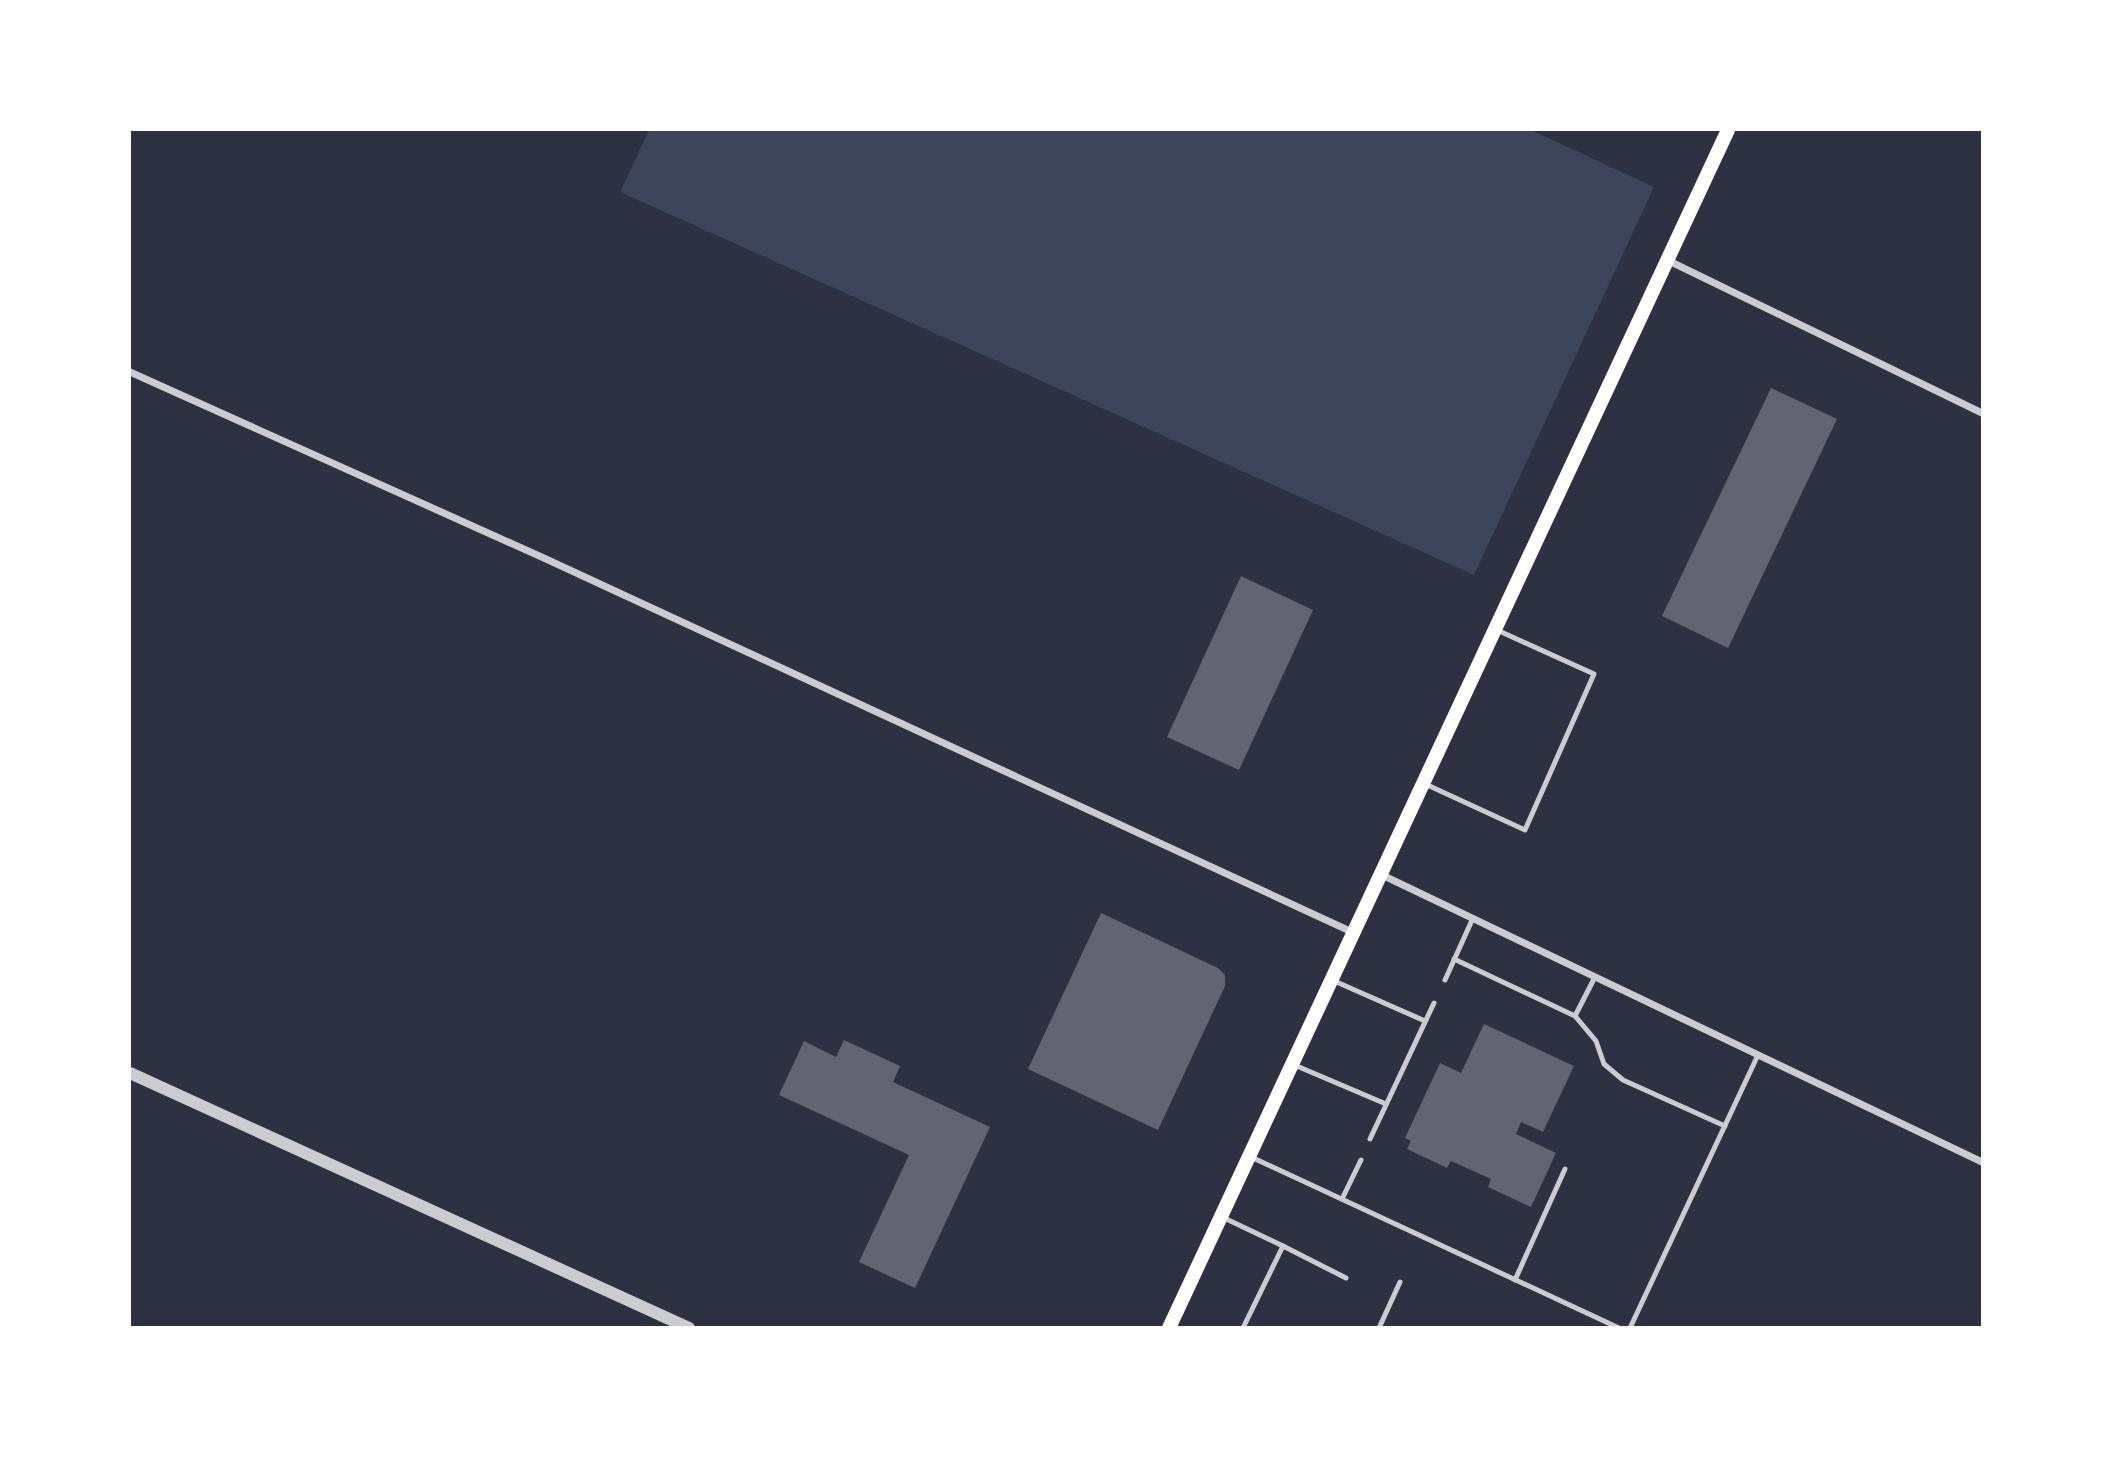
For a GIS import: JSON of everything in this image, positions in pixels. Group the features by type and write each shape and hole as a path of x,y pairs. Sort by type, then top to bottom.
{"main road":[{"path":"1169,1328 1728,130"}],"street":[{"path":"1667,260 1983,413"},
{"path":"130,372 546,559 1352,932"},
{"path":"1379,874 1983,1162"},
{"path":"130,1073 689,1328"}],"lane":[{"path":"1422,782 1525,830 1594,674 1494,629"},
{"path":"1445,980 1473,918"},
{"path":"1454,959 1575,1016 1597,1041 1604,1064 1623,1080 1725,1126"},
{"path":"1575,1016 1595,977"},
{"path":"1330,979 1425,1021"},
{"path":"1370,1139 1434,1003"},
{"path":"1630,1328 1758,1055"},
{"path":"1291,1064 1386,1104"},
{"path":"1248,1156 1619,1328"},
{"path":"1342,1199 1361,1160"},
{"path":"1515,1280 1565,1169"},
{"path":"1221,1216 1346,1278"},
{"path":"1243,1328 1283,1246"},
{"path":"1379,1328 1400,1282"}],"shaded area":[{"path":"649,130 1531,130 1654,187 1474,575 620,192"}],"building":[{"path":"1771,388 1837,419 1728,648 1662,616"},
{"path":"1241,576 1313,610 1239,770 1167,737"},
{"path":"1101,913 1218,968 1225,975 1225,986 1158,1130 1028,1069"},
{"path":"1484,1024 1574,1066 1543,1132 1521,1122 1516,1134 1556,1153 1531,1207 1488,1187 1491,1179 1451,1161 1447,1168 1407,1149 1411,1141 1405,1138 1440,1063 1461,1073"},
{"path":"844,1040 900,1066 893,1082 990,1127 915,1288 859,1262 909,1155 779,1095 804,1041 836,1057"}]}
